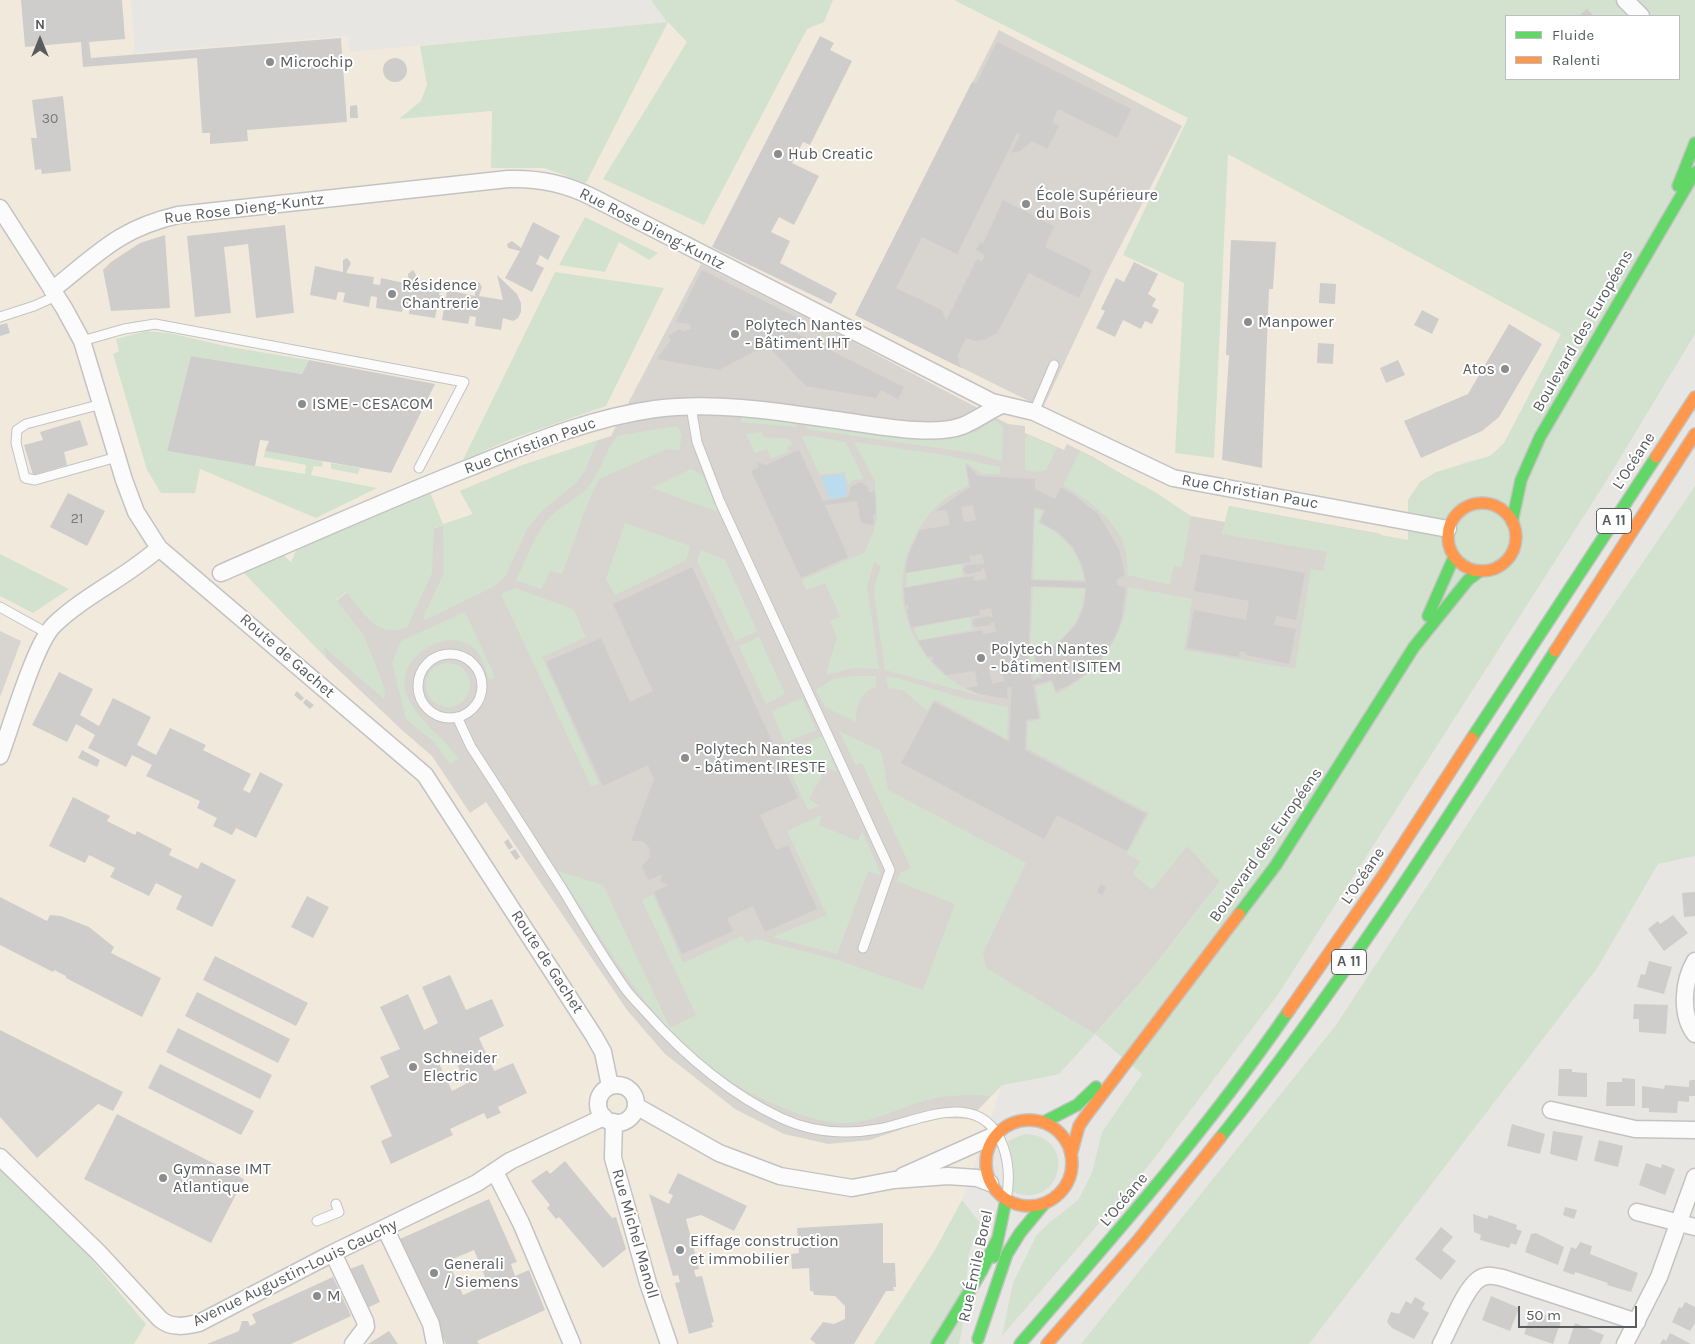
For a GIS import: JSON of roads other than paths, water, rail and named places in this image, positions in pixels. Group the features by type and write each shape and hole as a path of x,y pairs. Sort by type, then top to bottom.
{"main road":[{"name":"Boulevard des Européens","path":"1663,223 1695,143"},
{"name":"Boulevard des Européens","path":"1512,522 1513,504 1531,455 1663,223 1695,172"},
{"name":"L’Océane","path":"1020,1344 1145,1200 1200,1132 1277,1029 1382,877 1695,397"},
{"name":"A 11","path":"1047,1344 1188,1181 1292,1044 1399,888 1695,434"},
{"name":"Boulevard des Européens","path":"1485,503 1503,489 1531,455"},
{"path":"1485,503 1497,506 1507,513 1516,536 1514,550 1506,561 1494,569 1480,571 1465,567 1454,557 1448,539 1448,529 1460,510 1471,505 1485,503"},
{"name":"Boulevard des Européens","path":"1414,647 1454,557"},
{"name":"Boulevard des Européens","path":"1071,1155 1080,1126 1276,865 1414,647 1468,580 1480,571"},
{"name":"Boulevard des Européens","path":"1044,1122 1077,1105 1133,1054"},
{"path":"1023,1120 1044,1122 1059,1132 1069,1146 1071,1170 1067,1184 1057,1196 1044,1204 1021,1206 1006,1200 990,1183 985,1159 988,1146 996,1134 1005,1126 1023,1120"},
{"name":"Rue Émile Borel","path":"977,1342 1006,1200"},
{"name":"Rue Émile Borel","path":"977,1342 1007,1254 1020,1233 1044,1204"},
{"path":"937,1344 981,1272 998,1238"}],"street":[{"path":"1625,0 1640,15"},
{"name":"Rue Rose Dieng-Kuntz","path":"54,293 105,246 124,234 150,222 178,215 526,178 549,182 582,192 1002,405 1034,412"},
{"name":"Route de Gachet","path":"0,208 82,341 117,457 136,512 159,548 425,775 594,1036 603,1052 610,1086"},
{"name":"Rue Christian Pauc","path":"221,573 435,481 537,440 579,426 655,410 691,407 737,408 887,427 928,430 961,426 985,412 1002,405"},
{"name":"Rue Christian Pauc","path":"1034,412 1173,478 1448,529"},
{"path":"0,756 4,734 47,633 66,615 126,575 159,548"},
{"path":"1695,961 1686,985 1686,1003 1687,1020 1695,1034"},
{"path":"620,1085 628,1088 634,1096 636,1106 627,1120 609,1120 600,1110 599,1099 610,1086 620,1085"},
{"path":"636,1106 719,1153 780,1176 852,1188 894,1180 948,1176 972,1177 990,1183"},
{"path":"1551,1110 1634,1129 1695,1130"},
{"name":"Avenue Augustin-Louis Cauchy","path":"0,1157 98,1252 164,1322 178,1326 189,1326 495,1172 510,1162 609,1120"},
{"name":"Rue Michel Manoll","path":"609,1120 613,1158 648,1283 669,1344"},
{"path":"894,1180 996,1134"},
{"path":"495,1172 521,1223 572,1344"},
{"path":"1624,1344 1688,1225 1695,1177"},
{"path":"1637,1212 1688,1225"},
{"path":"385,1228 431,1324 436,1344"},
{"path":"333,1253 365,1321 366,1327 353,1344"},
{"path":"1441,1344 1470,1288 1479,1279 1489,1276 1503,1278 1637,1322"}],"lane":[{"path":"0,317 34,306 54,293"},
{"path":"82,341 124,329 155,324 464,382 419,468"},
{"path":"1034,412 1054,365"},
{"path":"102,404 26,424 17,430 16,444 25,478 35,480 117,457"},
{"path":"691,407 697,442 720,502 890,870 863,948"},
{"path":"0,607 47,633"},
{"path":"443,655 464,657 475,666 481,679 481,693 475,706 457,717 436,714 425,706 418,692 421,672 430,661 443,655"},
{"path":"457,717 471,747 623,986 663,1031 710,1074 750,1103 784,1119 815,1130 844,1132 878,1129 938,1112 956,1111 972,1114 996,1134 1008,1165 1009,1189 1006,1200"},
{"path":"317,1221 339,1212 336,1204"}],"water":[{"path":"844,474 847,496 830,499 821,477"}],"place":[{"name":"Microchip","path":"270,62"},
{"name":"Hub Creatic","path":"778,154"},
{"name":"École Supérieure du Bois","path":"1026,204"},
{"name":"Résidence Chantrerie","path":"392,294"},
{"name":"Manpower","path":"1248,322"},
{"name":"Polytech Nantes - Bâtiment IHT","path":"735,334"},
{"name":"Atos","path":"1505,369"},
{"name":"ISME - CESACOM","path":"302,404"},
{"name":"Polytech Nantes - bâtiment ISITEM","path":"981,658"},
{"name":"Polytech Nantes - bâtiment IRESTE","path":"685,758"},
{"name":"Schneider Electric","path":"413,1067"},
{"name":"Gymnase IMT Atlantique","path":"163,1178"},
{"name":"Eiffage construction et immobilier","path":"680,1250"},
{"name":"Generali / Siemens","path":"434,1273"},
{"name":"M","path":"317,1296"}]}
